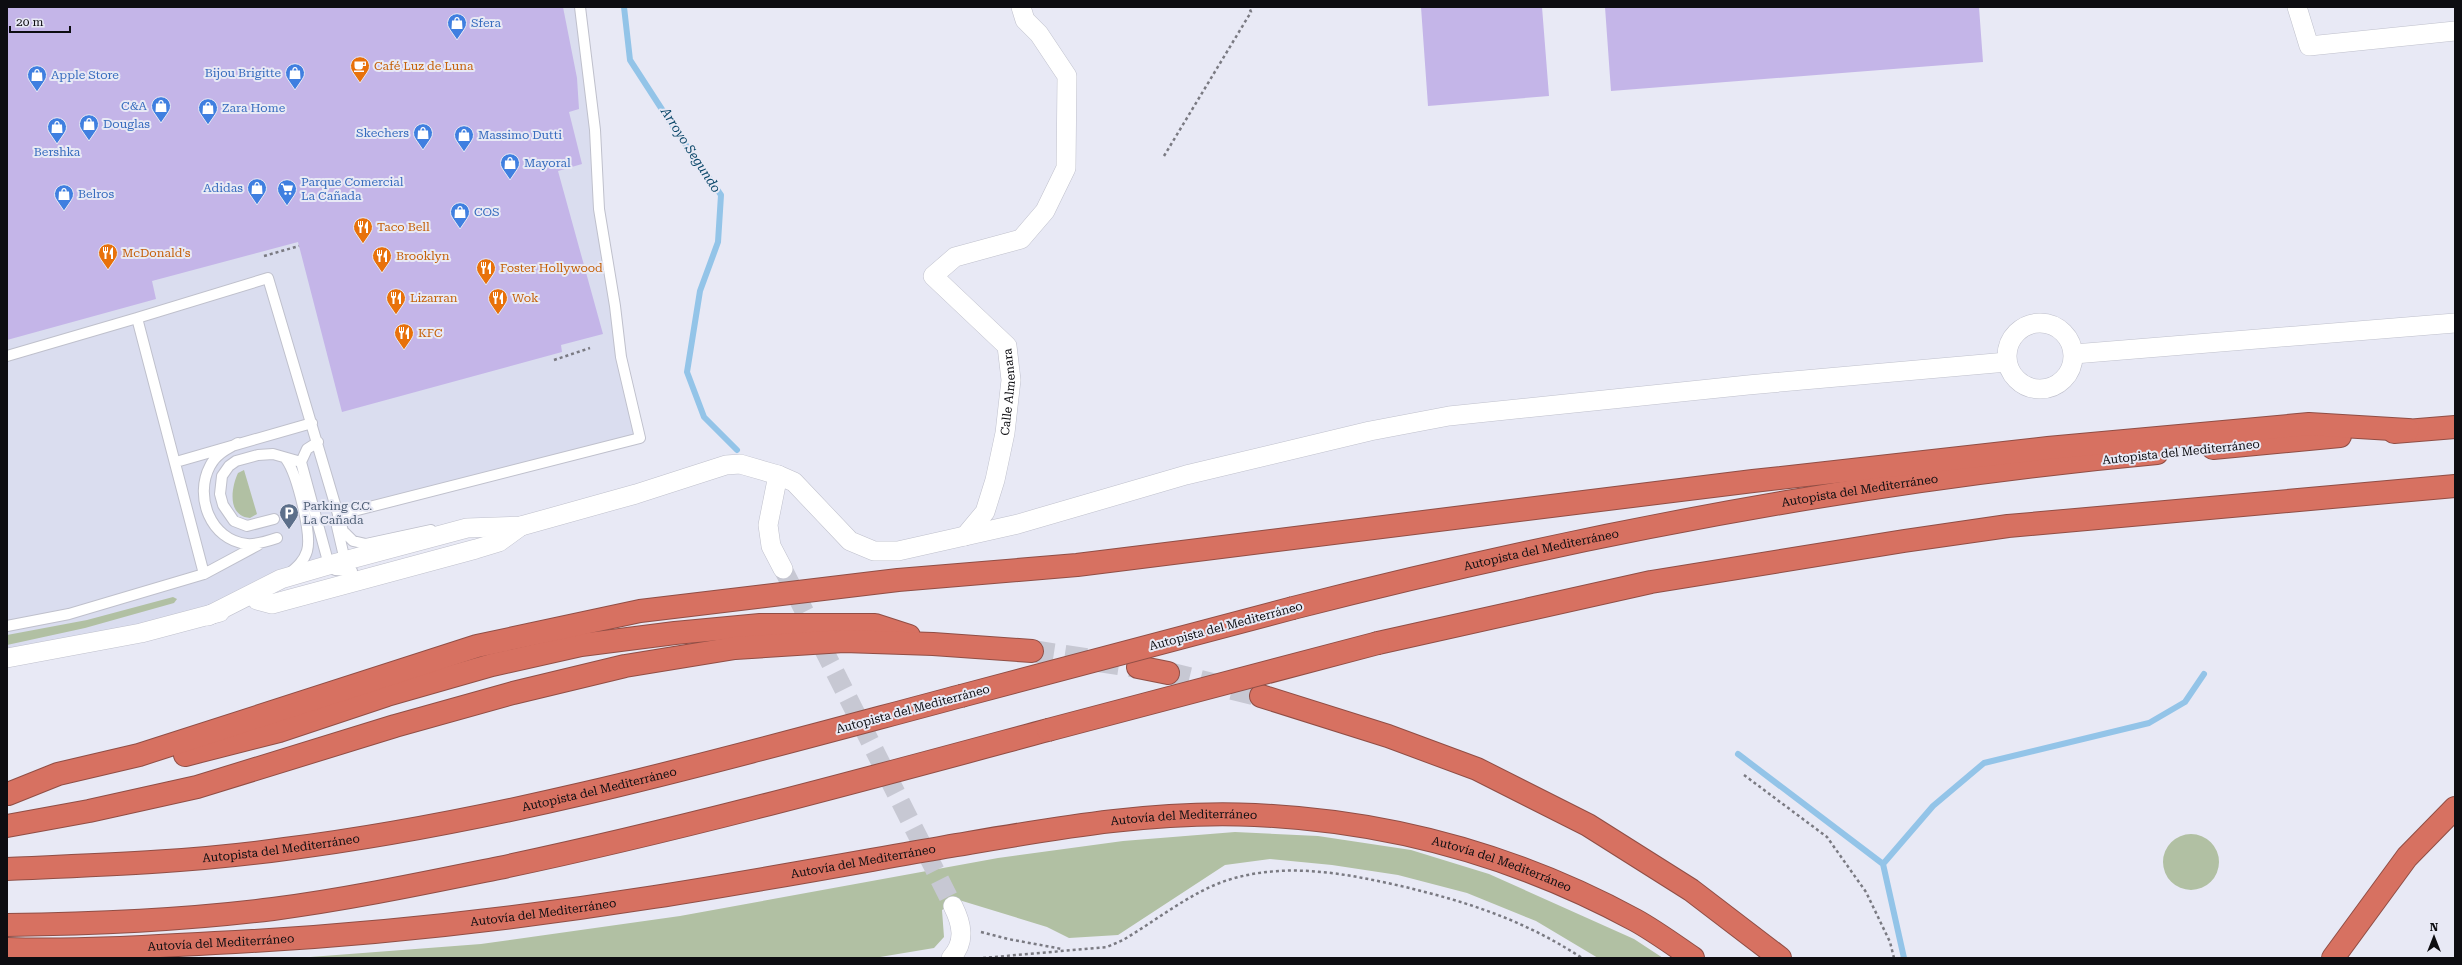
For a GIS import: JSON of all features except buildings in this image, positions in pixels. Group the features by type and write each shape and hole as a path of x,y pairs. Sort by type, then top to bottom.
{"highway":[{"path":"8,794 58,774 139,755 476,646 640,611 891,581 1085,564 1745,482 2048,448 2308,424 2408,430"},
{"name":"Autopista del Mediterráneo","path":"7,869 142,863 276,850 418,828 556,799 758,750 1293,608 1443,570 1593,537 1738,509 1886,484 2147,454 2455,427"},
{"path":"7,925 81,924 225,914 276,908 379,891 574,852 810,794 1378,643 1651,582 2008,526 2455,486"},
{"path":"8,794 112,774 271,733 492,665 581,645 676,632 760,626 835,624 875,625 933,644"},
{"path":"7,826 89,811 197,787 410,722 513,693 625,666 735,648 844,641 933,644 1032,651"},
{"path":"1138,667 1168,673"},
{"path":"1261,696 1388,736 1477,769 1588,825 1691,890 1780,958"},
{"path":"2333,958 2407,857 2455,808"},
{"name":"Autovía del Mediterráneo","path":"7,950 111,949 293,939 477,923 653,897 1018,834 1164,817 1252,815 1382,828 1444,842 1513,864 1582,893 1639,922 1693,958"}],"street":[{"name":"Calle Almenara","path":"966,536 986,512 995,480 1005,433 1011,380 1007,346 962,306 933,276 956,257 1021,239 1045,211 1066,168 1067,76 1039,34 1025,20 1021,7"},
{"path":"2297,7 2309,46 2455,31"},
{"path":"2042,322 2056,326 2068,338 2074,354 2069,372 2060,383 2046,389 2031,388 2017,380 2007,362 2008,345 2013,337 2023,327 2042,322"},
{"path":"2074,354 2455,323"},
{"path":"7,658 141,633 208,616 257,600 340,568 467,528 521,526 636,494 726,465 740,464 794,482 850,541 874,551 898,551 1018,524 1186,475 1370,431 1449,416 1748,385 2007,362"},
{"path":"778,476 768,525 771,546 783,569"},
{"path":"257,600 272,604 476,549 499,542 521,526"},
{"path":"208,616 281,579 450,545 490,527"},
{"path":"951,958 961,939 961,924 955,910"}],"lane":[{"path":"338,515 640,438 621,357 616,306 599,209 595,130 580,7"},
{"path":"7,356 268,278 318,442 338,515 346,535 362,544 423,530 467,528"},
{"path":"137,318 176,462 204,574"},
{"path":"176,462 312,423"},
{"path":"318,442 307,449 301,462 308,489 340,568"},
{"path":"238,443 222,452 211,464 204,480 204,496 208,513 216,529 229,539 247,544 263,542 276,538"},
{"path":"274,519 247,526 234,521 223,505 220,485 225,472 236,461 266,453 301,462"},
{"path":"281,579 297,567 307,551 309,537 291,468 286,459"},
{"path":"302,508 308,489"},
{"path":"338,515 336,526 340,568"},
{"path":"7,626 69,614 204,574 263,542"}],"path":[{"path":"1164,156 1251,12 1249,7"},
{"path":"264,256 299,246"},
{"path":"554,360 590,348"},
{"path":"1744,775 1827,838 1866,892 1890,942 1894,958"},
{"path":"983,958 1068,949 1107,947 1116,944 1200,893 1229,880 1270,872 1310,870 1345,874 1476,905 1533,929 1582,958"},
{"path":"955,910 973,928 984,933 1026,943 1068,949"}],"shaded area":[{"path":"7,7 580,7 599,209 640,438 339,515 345,560 208,616 7,658"}],"green space":[{"path":"244,470 257,514 250,518 237,512 234,507 233,500 234,486 238,473"},
{"path":"173,597 177,599 174,603 85,628 7,645 7,635 87,620"},
{"path":"1235,832 1318,836 1411,850 1489,874 1634,939 1663,958 1598,958 1536,921 1467,893 1398,875 1332,865 1270,859 1225,865 1118,935 1069,938 1047,927 959,900 942,910 944,937 934,948 874,958 297,958 481,944 680,916 998,858 1123,841"},
{"path":"2185,834 2197,834 2211,842 2219,856 2217,873 2211,882 2197,890 2185,890 2175,885 2168,878 2163,868 2163,856 2168,846 2175,839"}],"waterway":[{"name":"Arroyo Segundo","path":"624,7 630,60 674,128 721,195 718,242 700,291 687,372 704,417 737,450"},
{"path":"1904,958 1883,864 1933,806 1984,763 2149,723 2185,702 2204,674"},
{"path":"1738,754 1883,864"}],"tunnel":[{"path":"783,569 953,906"},
{"path":"1032,651 1138,667"},
{"path":"1168,673 1261,696"}],"place":[{"name":"Sfera","path":"457,40"},
{"name":"Café Luz de Luna","path":"360,83"},
{"name":"Bijou Brigitte","path":"295,90"},
{"name":"Apple Store","path":"37,92"},
{"name":"C&A","path":"161,123"},
{"name":"Zara Home","path":"208,125"},
{"name":"Douglas","path":"89,141"},
{"name":"Bershka","path":"57,144"},
{"name":"Skechers","path":"423,150"},
{"name":"Massimo Dutti","path":"464,152"},
{"name":"Mayoral","path":"510,180"},
{"name":"Adidas","path":"257,205"},
{"name":"Parque Comercial La Cañada","path":"287,206"},
{"name":"Belros","path":"64,211"},
{"name":"COS","path":"460,229"},
{"name":"Taco Bell","path":"363,244"},
{"name":"McDonald's","path":"108,270"},
{"name":"Brooklyn","path":"382,273"},
{"name":"Foster Hollywood","path":"486,285"},
{"name":"Lizarran","path":"396,315"},
{"name":"Wok","path":"498,315"},
{"name":"KFC","path":"404,350"},
{"name":"Parking C.C. La Cañada","path":"289,530"}]}
